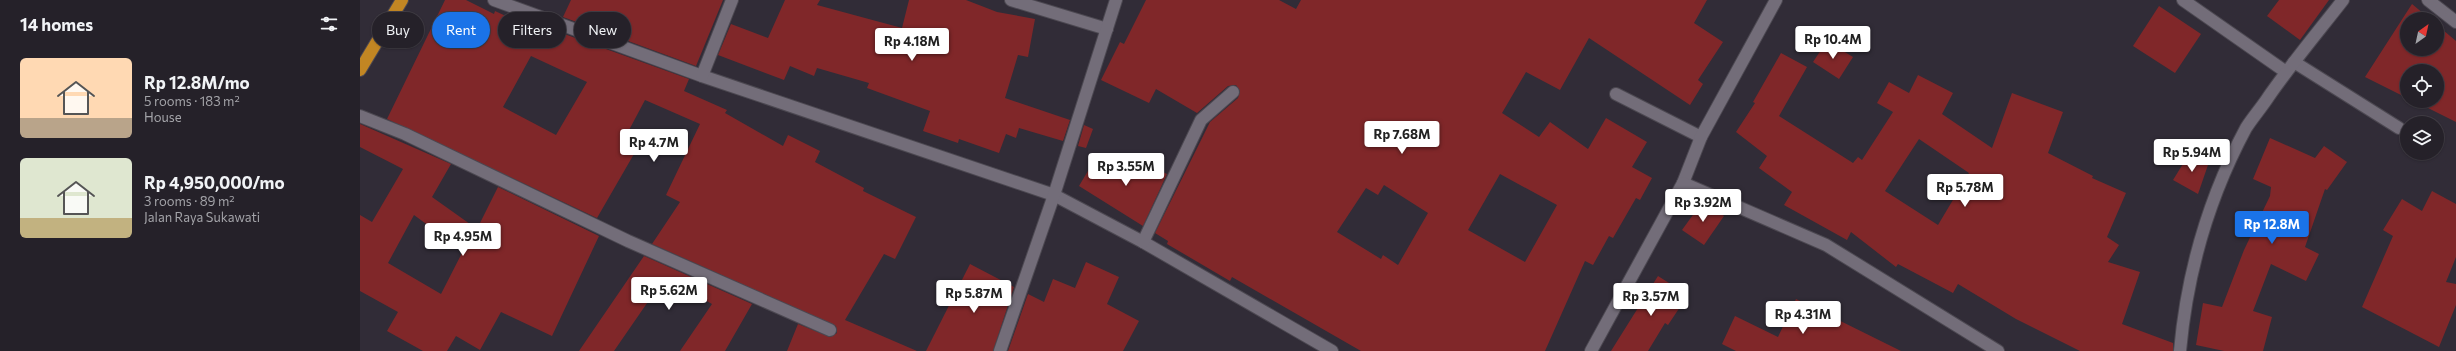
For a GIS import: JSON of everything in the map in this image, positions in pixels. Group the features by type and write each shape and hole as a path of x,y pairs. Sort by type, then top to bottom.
{"highway":[{"path":"360,70 402,0"}],"street":[{"path":"494,0 702,76 1054,195 1143,242 1332,351"},
{"path":"702,76 732,0"},
{"path":"1012,0 1107,29"},
{"path":"1000,351 1054,195 1116,0"},
{"path":"1592,351 1683,183 1701,137 1775,0"},
{"path":"2183,0 2286,72"},
{"path":"2180,351 2186,298 2200,236 2247,128 2286,72 2343,0"},
{"path":"2428,0 2456,22"},
{"path":"2294,62 2398,128"},
{"path":"1143,242 1201,120 1233,92"},
{"path":"1616,94 1701,137"},
{"path":"360,116 405,134 628,241 830,330"},
{"path":"1683,183 1826,245 1998,351"}],"building":[{"path":"445,0 466,0 490,12 439,12"},
{"path":"571,0 723,0 696,66 631,42 631,12 574,12 574,21 566,18 565,12"},
{"path":"785,0 820,0 817,5 902,28 909,0 966,0 997,12 1035,19 1028,57 1018,55 1005,98 1070,120 1063,141 1019,128 1016,138 1006,134 999,153 959,139 958,143 923,131 930,111 867,88 869,83 817,68 814,76 790,66 784,80 718,55 731,24 768,38"},
{"path":"1146,0 1279,0 1296,9 1301,0 1707,0 1694,23 1723,42 1698,80 1703,84 1690,105 1589,38 1560,90 1526,72 1502,113 1539,137 1550,122 1588,149 1606,118 1647,142 1632,167 1652,178 1640,200 1636,198 1613,238 1609,236 1593,265 1585,261 1545,351 1361,351 1232,277 1230,281 1167,244 1168,241 1155,233 1210,122 1238,98 1240,91 1236,85 1228,86 1197,113 1156,89 1149,103 1101,80 1120,42 1124,44","holes":["1500,174 1557,205 1525,262 1468,230","1384,185 1428,213 1398,265 1383,255 1381,259 1337,232 1366,188 1378,195"]},
{"path":"2279,0 2329,0 2300,40 2267,16"},
{"path":"2412,4 2422,12 2407,12"},
{"path":"2159,6 2201,34 2175,73 2133,46"},
{"path":"495,11 498,12 498,48 566,48 566,35 574,37 574,48 603,48 689,79 684,91 727,110 725,113 783,146 788,135 820,151 815,162 864,188 863,191 916,217 895,259 884,254 845,320 917,351 787,351 798,324 830,337 837,333 836,326 652,244 680,202 666,195 700,124 645,100 620,147 634,154 597,218 387,119 422,48 424,48 424,43 432,27 432,48 490,48 490,12 494,14","holes":["531,56 587,82 556,135 503,107"]},
{"path":"2400,23 2400,56 2444,56 2444,31 2456,41 2456,122 2428,108 2444,108 2444,64 2400,64 2400,94 2365,77"},
{"path":"1827,41 1853,57 1839,79 1813,62"},
{"path":"1781,53 1807,67 1779,116 1853,163 1858,157 1862,160 1893,112 1877,103 1889,82 1909,93 1918,75 1953,93 1942,114 1992,148 2012,93 2063,112 2048,153 2093,176 2092,178 2126,193 2107,237 2119,245 2108,262 2140,272 2122,324 2173,343 2173,351 2080,351 2016,319 1958,284 1953,293 1898,264 1896,267 1851,232 1847,240 1784,205 1792,192 1759,168 1767,156 1736,132 1755,103 1753,102","holes":["1919,139 1969,173 1938,225 1885,191"]},
{"path":"360,124 451,164 432,197 477,229 498,187 599,236 552,336 501,312 480,350 456,336 447,351 423,351 387,331 398,312 360,291 360,215 372,222 403,169 360,147","holes":["414,215 463,251 441,294 388,263"]},
{"path":"1084,125 1093,129 1086,148 1078,146"},
{"path":"2270,138 2315,158 2324,146 2347,162 2327,190 2325,189 2305,247 2319,254 2306,281 2271,264 2253,311 2272,317 2263,351 2224,351 2196,345 2203,303 2222,307 2244,250 2270,196 2271,187 2253,179"},
{"path":"2191,151 2209,162 2198,194 2173,180"},
{"path":"1126,154 1167,174 1143,226 1079,186 1095,159 1117,173"},
{"path":"2432,191 2456,204 2456,257 2446,282 2456,284 2456,305 2439,347 2362,307 2393,236 2383,230 2402,199 2422,211"},
{"path":"1703,201 1724,216 1704,245 1682,230"},
{"path":"644,256 752,304 725,351 680,351 712,304 665,277 614,351 579,351"},
{"path":"1086,262 1119,277 1107,304 1139,321 1123,351 1008,351 1028,294 1044,302 1053,279 1075,288"},
{"path":"970,264 1014,287 993,351 926,351"},
{"path":"1658,276 1688,295 1668,325 1665,323 1648,351 1611,351"},
{"path":"1796,299 1901,351 1736,351 1722,344 1735,316 1778,337"}]}
